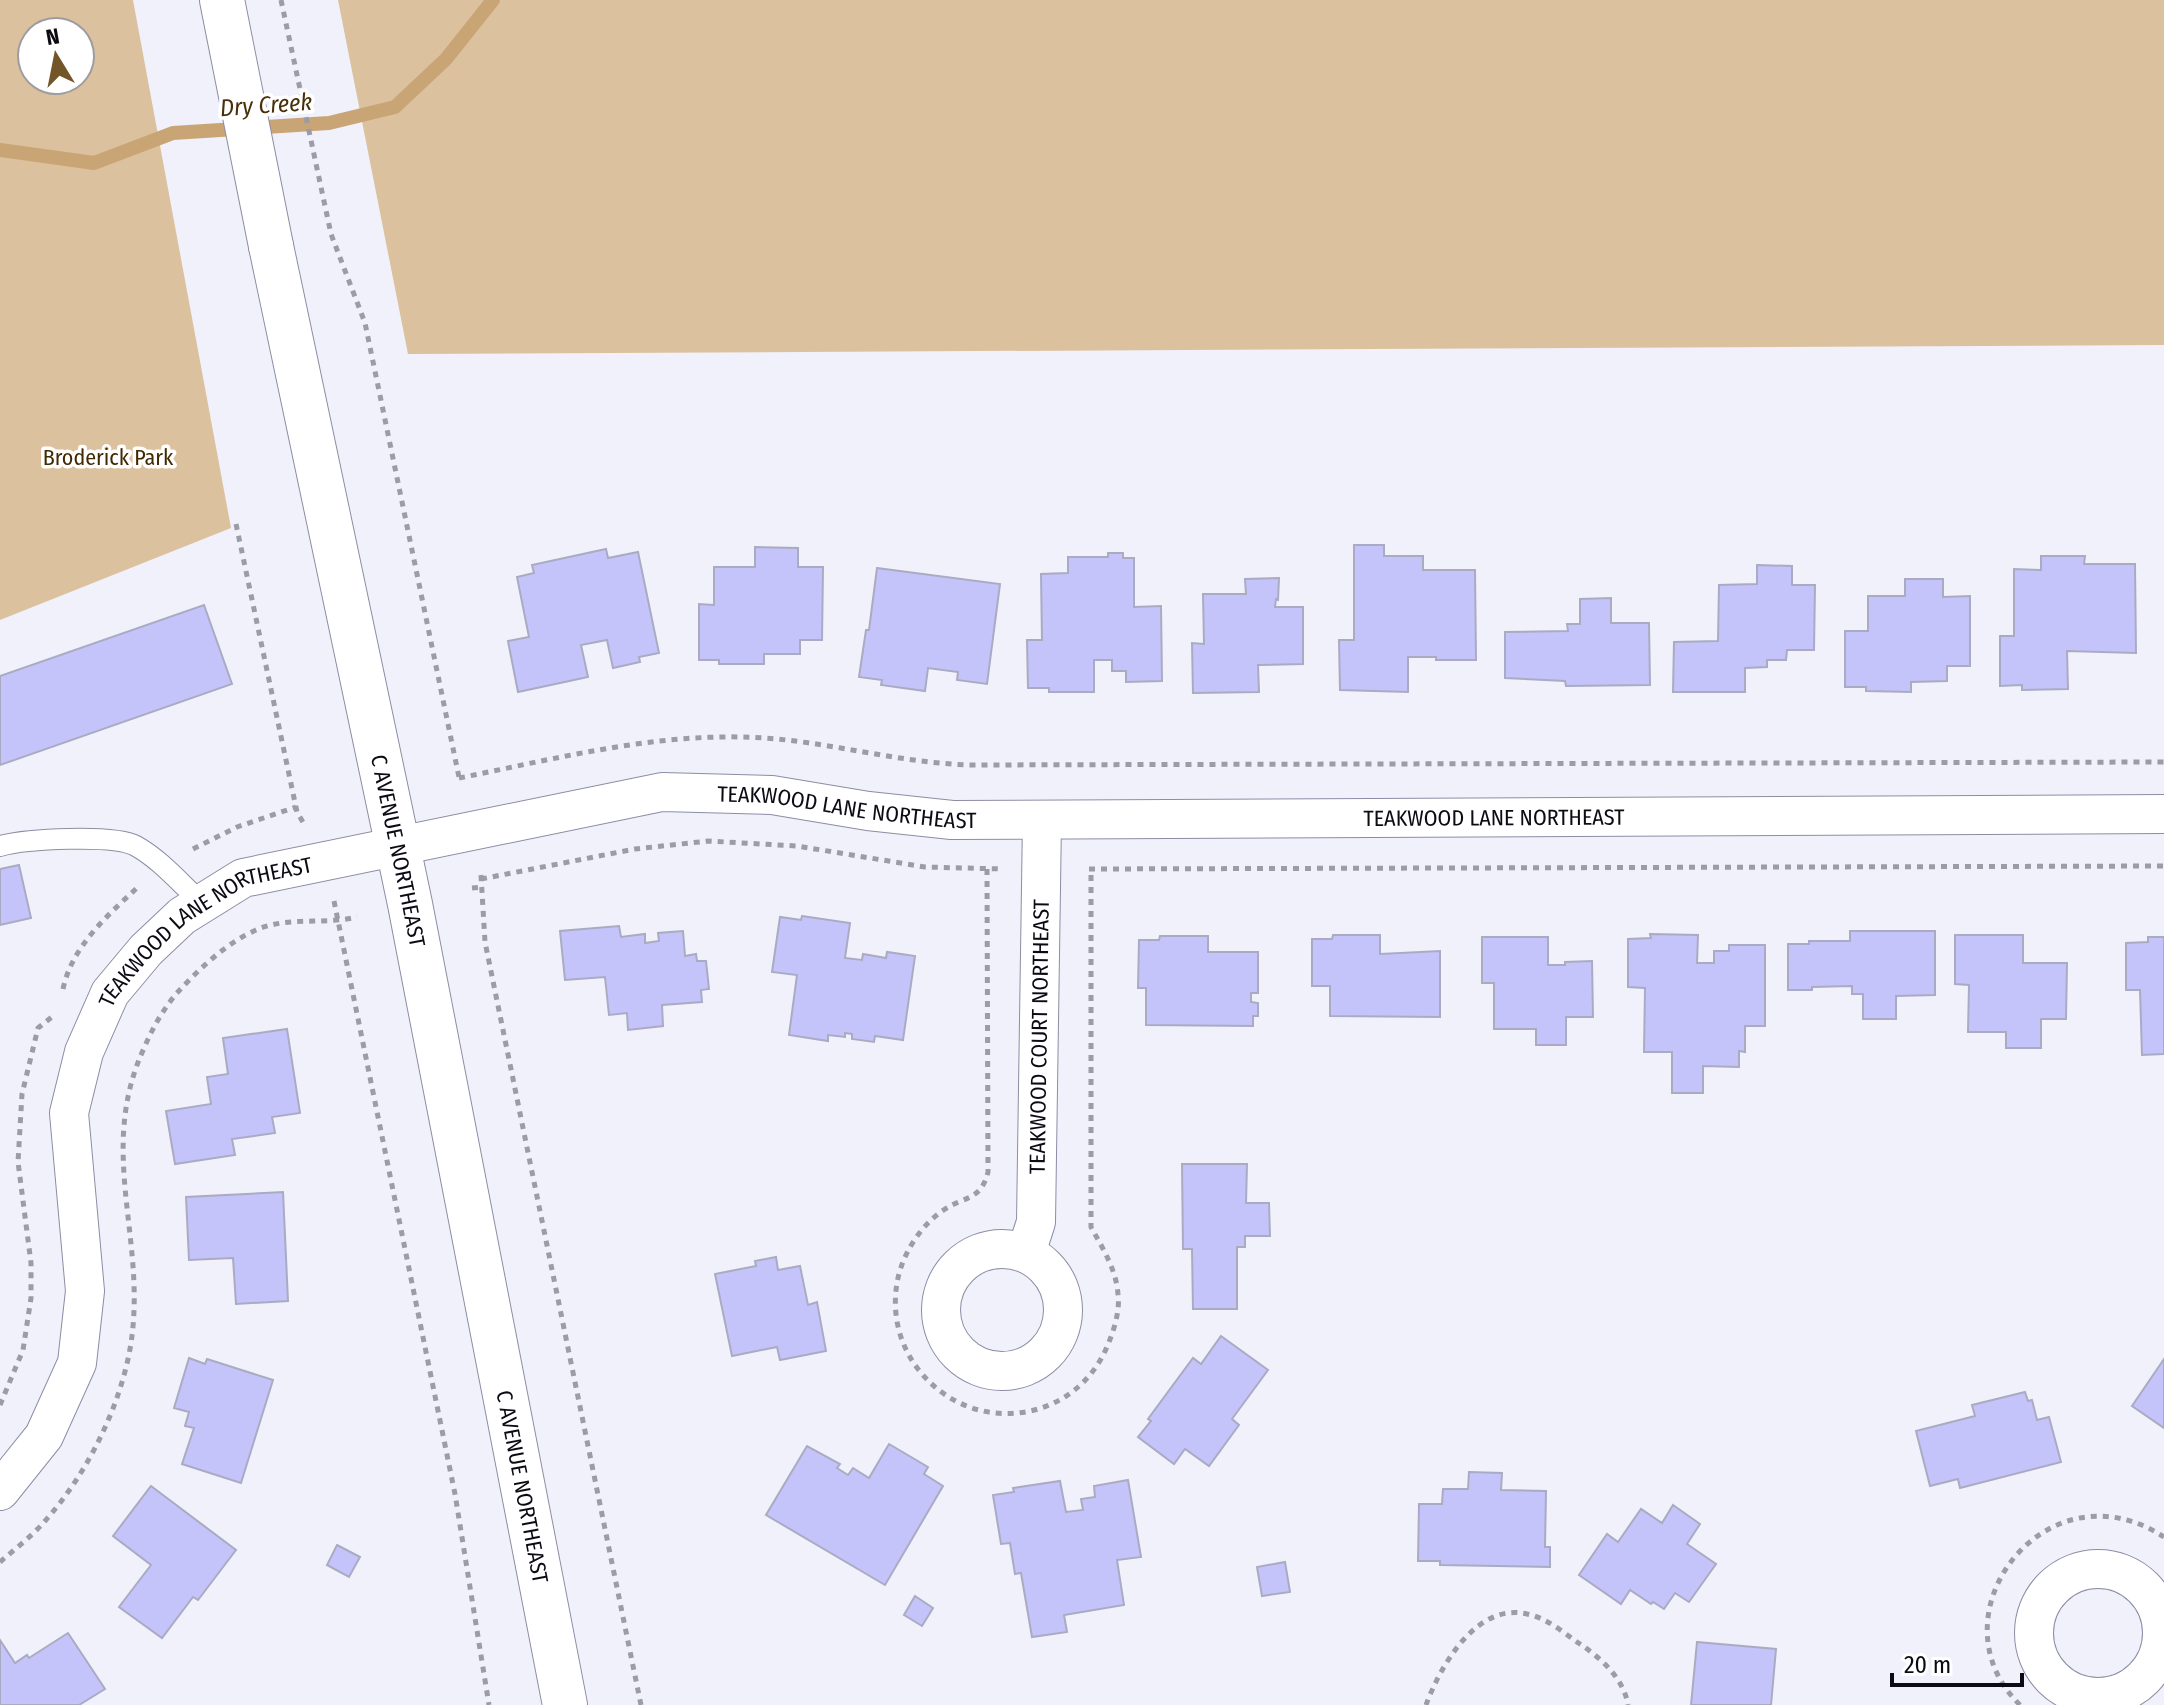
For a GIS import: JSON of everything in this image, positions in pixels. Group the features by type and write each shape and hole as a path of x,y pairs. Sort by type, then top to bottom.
{"main road":[{"name":"C AVENUE NORTHEAST","path":"222,0 398,846 565,1705"}],"street":[{"name":"TEAKWOOD LANE NORTHEAST","path":"0,1491 44,1436 77,1363 85,1291 69,1113 84,1052 110,993 146,950 182,916 243,878 662,792 772,795 868,811 952,820 2164,814"},
{"name":"TEAKWOOD COURT NORTHEAST","path":"1026,1253 1036,1222 1042,820"}],"lane":[{"path":"0,846 20,841 80,839 133,844 202,903"}],"path":[{"path":"281,0 331,234 365,323 459,780 616,747 705,738 763,738 917,761 970,765 2164,762"},
{"path":"236,524 297,812 307,828"},
{"path":"641,1705 485,942 481,877 635,849 708,841 797,846 925,867 1005,869"},
{"path":"1082,868 2164,866"},
{"path":"472,888 482,887"},
{"path":"332,893 455,1494 489,1705"},
{"path":"0,1562 45,1521 68,1490 98,1439 123,1375 134,1321 135,1273 123,1184 123,1120 128,1088 155,1024 185,984 242,937 270,925 338,922 357,917"},
{"path":"2020,1705 1999,1678 1988,1630 1996,1584 2020,1550 2037,1535 2055,1526 2090,1516 2123,1518 2164,1537"},
{"path":"1426,1705 1444,1665 1466,1636 1482,1624 1516,1613 1548,1622 1591,1651 1615,1677 1627,1696 1628,1705"}],"green space":[{"name":"Broderick Park","path":"0,0 133,0 231,528 0,620"},
{"path":"338,0 2164,0 2164,345 408,354"}],"building":[{"path":"1354,545 1384,545 1384,556 1423,556 1423,570 1475,570 1476,660 1408,657 1408,692 1340,690 1339,640 1354,640"},
{"path":"755,547 798,548 798,567 823,567 822,640 800,640 800,654 764,654 764,664 719,664 719,660 699,660 699,604 714,605 714,567 755,567"},
{"path":"606,549 608,558 638,552 659,653 639,657 640,662 613,668 607,640 581,645 588,677 518,692 508,641 529,637 517,577 534,573 532,565"},
{"path":"1108,553 1123,553 1123,558 1134,558 1134,607 1161,606 1162,681 1126,682 1126,671 1112,671 1112,660 1094,660 1094,692 1049,692 1049,688 1028,688 1027,640 1042,640 1041,574 1068,573 1068,557 1108,557"},
{"path":"2041,556 2085,556 2084,564 2135,564 2136,653 2067,651 2068,689 2022,690 2022,685 2000,686 2000,636 2014,636 2014,569 2041,570"},
{"path":"1757,565 1792,566 1792,585 1815,585 1814,650 1787,650 1786,660 1767,660 1767,667 1745,668 1745,692 1673,692 1674,642 1718,641 1719,585 1757,584"},
{"path":"877,568 1000,584 987,684 957,680 958,672 928,668 925,691 881,685 882,680 859,677"},
{"path":"1279,578 1275,607 1303,607 1303,664 1258,665 1259,692 1193,693 1192,643 1204,644 1203,594 1246,594 1245,579"},
{"path":"1905,579 1943,579 1943,597 1970,596 1970,666 1947,666 1947,681 1911,682 1911,692 1866,691 1866,687 1845,687 1845,631 1868,631 1868,596 1905,596"},
{"path":"1611,598 1611,623 1649,623 1650,685 1566,686 1565,681 1505,678 1505,632 1568,631 1567,624 1580,624 1580,599"},
{"path":"204,605 232,684 0,765 0,676"},
{"path":"19,865 31,918 0,925 0,869"},
{"path":"802,916 850,923 845,958 862,960 863,954 886,958 887,952 915,956 903,1040 875,1036 874,1042 852,1039 852,1034 845,1033 845,1037 828,1035 828,1041 789,1035 797,975 772,972 780,917 801,920"},
{"path":"619,926 621,937 645,934 645,943 659,941 658,933 683,931 685,956 696,954 697,961 706,961 709,989 701,990 702,1002 662,1005 663,1026 628,1030 627,1013 609,1015 605,977 565,980 560,931"},
{"path":"1850,931 1935,931 1935,995 1896,996 1896,1019 1863,1019 1863,994 1852,994 1852,986 1788,990 1788,944 1850,941"},
{"path":"1650,934 1698,935 1697,963 1714,963 1714,951 1729,951 1729,945 1765,945 1765,1026 1745,1026 1745,1052 1739,1051 1739,1067 1703,1066 1703,1093 1672,1093 1672,1052 1644,1052 1645,988 1628,987 1628,939 1651,938"},
{"path":"1333,935 1380,935 1380,954 1440,951 1440,1017 1330,1016 1330,986 1312,986 1312,939 1332,939"},
{"path":"1955,935 2023,935 2023,963 2067,963 2066,1019 2041,1019 2041,1048 2006,1048 2006,1032 1968,1032 1969,985 1955,984"},
{"path":"1160,936 1208,936 1208,952 1258,952 1258,993 1251,993 1251,1002 1258,1003 1258,1016 1253,1016 1253,1026 1146,1025 1146,988 1138,988 1139,940 1159,940"},
{"path":"1482,937 1548,937 1548,965 1592,961 1593,1017 1566,1017 1566,1045 1536,1045 1536,1029 1494,1029 1494,983 1482,983"},
{"path":"2148,937 2164,937 2164,1054 2142,1055 2140,990 2126,990 2126,943 2148,942"},
{"path":"287,1029 300,1113 272,1117 275,1133 232,1139 235,1155 175,1164 166,1111 211,1104 207,1077 228,1074 223,1038"},
{"path":"1182,1164 1247,1164 1246,1203 1269,1203 1270,1236 1245,1236 1245,1247 1237,1247 1237,1309 1193,1309 1192,1249 1183,1249"},
{"path":"283,1192 288,1301 236,1304 233,1258 189,1260 186,1197"},
{"path":"776,1257 778,1270 800,1266 808,1305 817,1302 826,1351 780,1360 777,1347 732,1356 715,1274 756,1266 755,1261"},
{"path":"1221,1336 1268,1370 1232,1419 1239,1425 1209,1466 1185,1449 1174,1464 1138,1437 1193,1358 1201,1364"},
{"path":"189,1358 205,1364 207,1359 273,1380 241,1483 182,1464 194,1428 185,1426 189,1412 174,1408"},
{"path":"2164,1359 2164,1428 2132,1406"},
{"path":"2025,1392 2028,1401 2032,1400 2037,1420 2049,1417 2061,1462 1960,1488 1958,1479 1930,1486 1916,1431 1975,1416 1972,1405"},
{"path":"889,1444 928,1467 924,1474 943,1486 885,1585 766,1515 807,1446 840,1464 837,1468 848,1475 853,1468 869,1478"},
{"path":"1469,1472 1502,1473 1501,1490 1546,1491 1545,1547 1550,1547 1550,1567 1440,1565 1440,1561 1418,1561 1419,1504 1442,1504 1443,1489 1468,1489"},
{"path":"1128,1480 1141,1557 1117,1560 1124,1605 1064,1615 1067,1632 1032,1637 1021,1573 1015,1574 1010,1543 1001,1544 993,1495 1014,1492 1013,1488 1060,1481 1066,1512 1083,1510 1081,1499 1095,1497 1094,1486"},
{"path":"151,1486 236,1550 198,1600 193,1597 162,1638 119,1607 151,1565 113,1536"},
{"path":"1673,1505 1700,1524 1687,1544 1716,1564 1689,1602 1675,1593 1664,1609 1630,1590 1621,1604 1579,1575 1607,1534 1618,1542 1641,1509 1662,1523"},
{"path":"337,1545 360,1557 349,1577 327,1565"},
{"path":"1285,1562 1290,1592 1262,1596 1257,1567"},
{"path":"915,1596 933,1608 922,1626 904,1615"},
{"path":"68,1633 105,1689 79,1705 0,1705 0,1640 15,1663 27,1655 29,1658"},
{"path":"1697,1642 1776,1649 1771,1705 1691,1705"}],"waterway":[{"name":"Dry Creek","path":"0,150 94,163 173,133 329,123 395,107 446,59 493,0"}]}
